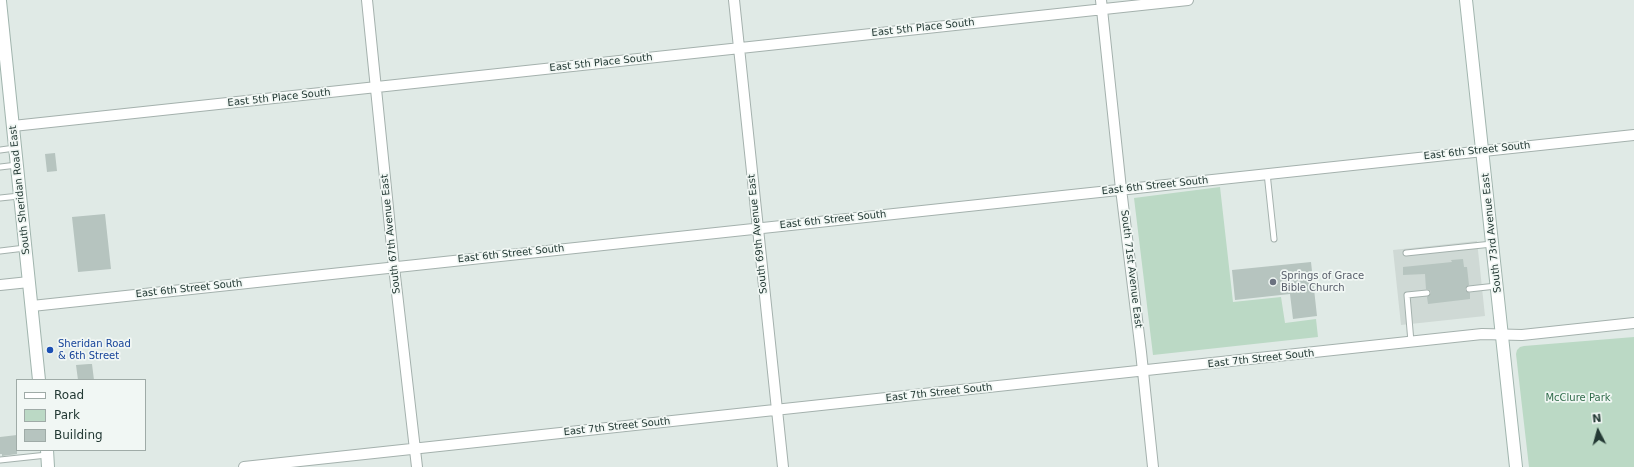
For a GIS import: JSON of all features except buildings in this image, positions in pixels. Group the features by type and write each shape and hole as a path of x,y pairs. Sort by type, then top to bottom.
{"street":[{"name":"South 67th Avenue East","path":"367,0 394,267 417,467"},
{"name":"South 69th Avenue East","path":"734,0 783,467"},
{"name":"East 5th Place South","path":"13,126 739,48 1102,5 1188,0"},
{"name":"South 73rd Avenue East","path":"1466,0 1498,286 1516,467"},
{"name":"South Sheridan Road East","path":"0,1 39,379"},
{"name":"South 71st Avenue East","path":"1102,5 1121,189 1153,467"},
{"name":"East 6th Street South","path":"32,306 1634,135"},
{"path":"0,285 29,282"},
{"name":"East 7th Street South","path":"244,467 1411,343 1482,334 1522,335 1634,323"}],"lane":[{"path":"0,150 15,148"},
{"path":"0,167 17,165"},
{"path":"1267,174 1274,239"},
{"path":"0,198 20,196"},
{"path":"1406,253 1493,244"},
{"path":"0,251 26,248"},
{"path":"1469,289 1498,286"},
{"path":"1411,343 1407,295 1427,293"},
{"path":"0,460 47,457"}],"shaded area":[{"path":"1477,241 1485,316 1401,325 1393,250"}],"green space":[{"path":"1220,187 1233,302 1281,297 1285,323 1316,319 1318,337 1153,355 1134,198"},
{"name":"McClure Park","path":"1634,337 1634,467 1529,467 1516,354 1517,350 1524,346"}],"place":[{"name":"Springs of Grace Bible Church","path":"1273,282"},
{"name":"Sheridan Road & 6th Street","path":"50,350"}]}
